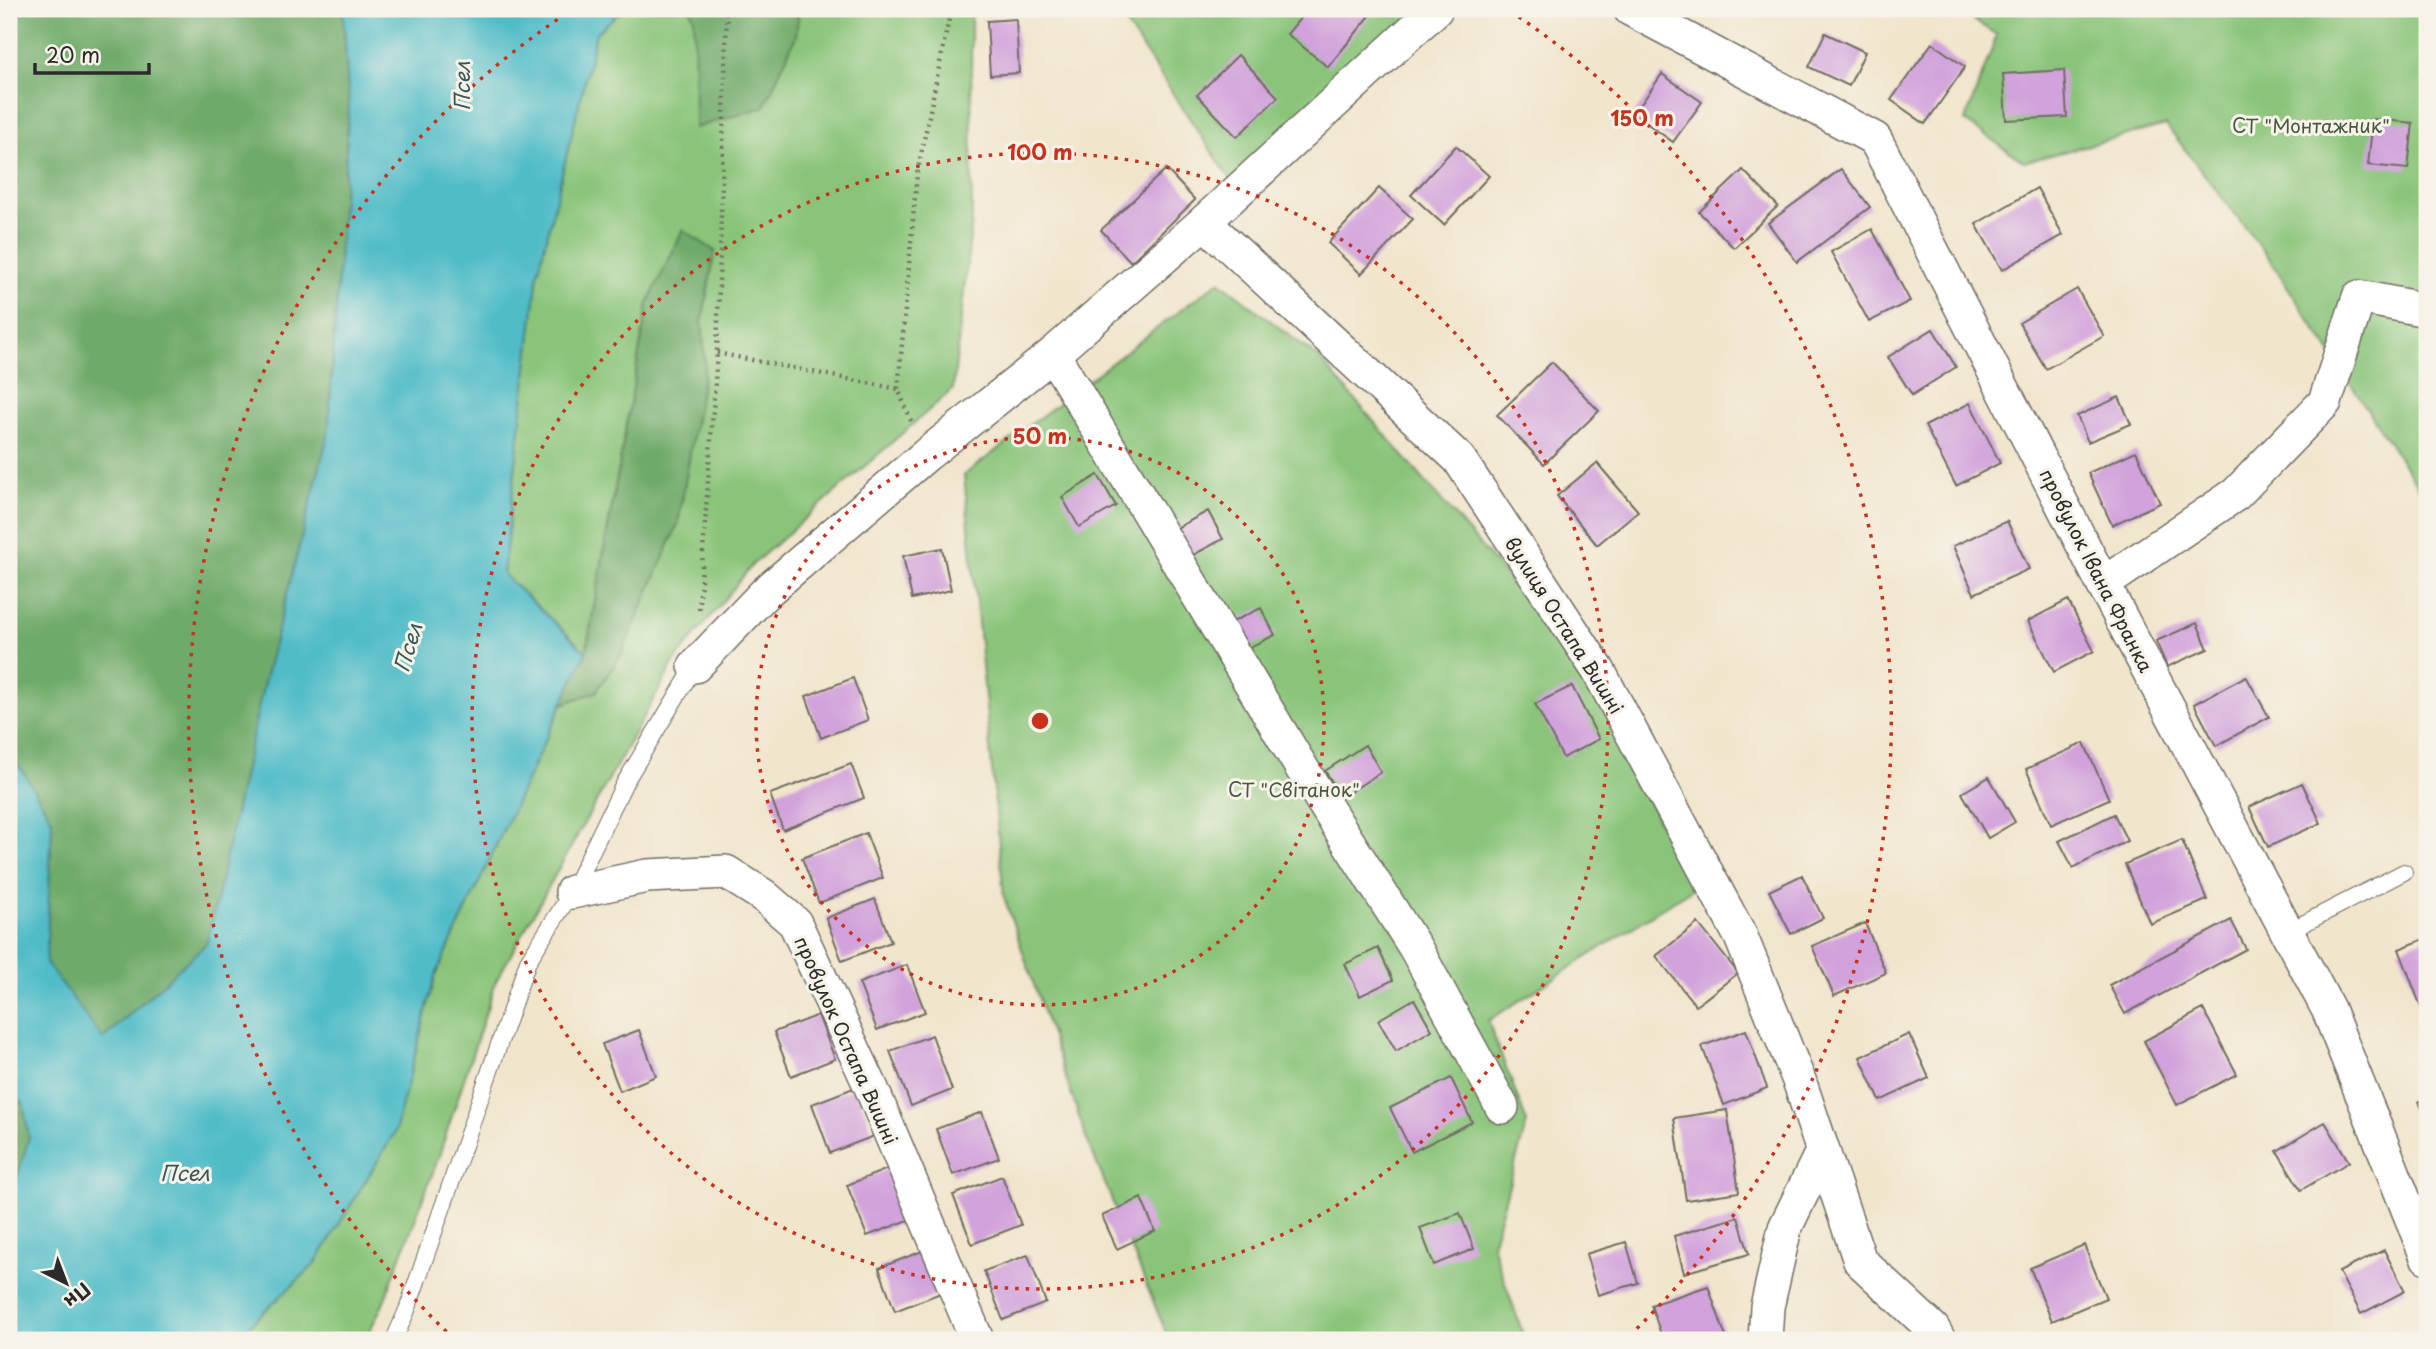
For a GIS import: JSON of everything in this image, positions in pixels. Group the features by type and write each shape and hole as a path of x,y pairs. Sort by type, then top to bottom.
{"street":[{"path":"695,666 766,592 926,455 1053,354 1204,222 1436,9"},
{"name":"провулок Івана Франка","path":"1630,9 1875,139 2104,584 2328,1009 2427,1256"},
{"name":"вулиця Остапа Вишні","path":"1204,222 1459,459 1598,670 1741,937 1800,1083 1860,1261 1933,1329 1938,1340"},
{"path":"2104,584 2236,494 2325,402 2359,297 2427,310"},
{"path":"1053,354 1299,764 1416,949 1502,1107"},
{"name":"провулок Остапа Вишні","path":"572,892 647,876 726,872 764,896 795,923 871,1087 977,1340"},
{"path":"1765,1340 1767,1307 1785,1228 1823,1150"}],"lane":[{"path":"394,1340 407,1310 528,961 572,892 624,785 695,666"},
{"path":"2287,932 2404,872"}],"path":[{"path":"699,612 717,353 727,9"},
{"path":"926,455 898,389 917,174 951,9"},
{"path":"717,353 898,389"}],"green space":[{"path":"9,9 343,9 349,105 328,435 263,687 207,943 102,1040 46,963 52,820 22,770 9,756"},
{"path":"623,9 690,9 694,18 800,11 799,9 986,9 971,16 972,220 953,389 753,564 676,659 496,981 438,1159 383,1304 365,1340 234,1340 315,1264 395,1132 435,977 562,704 596,692 621,655 678,524 705,365 702,321 715,252 648,303 586,652 503,574 538,273 596,33"},
{"path":"690,9 799,9 796,36 764,107 695,128 694,18"},
{"path":"1116,9 1420,9 1231,180"},
{"name":"СТ \"Монтажник\"","path":"1955,9 2427,9 2427,493 2422,493 2269,258 2166,125 2024,162 1965,121 1997,35"},
{"path":"683,230 715,251 702,321 705,365 678,524 621,655 596,692 562,704 586,652 648,303"},
{"name":"СТ \"Світанок\"","path":"1219,281 1320,359 1581,663 1692,889 1488,1021 1527,1122 1492,1245 1525,1340 1169,1340 1086,1137 1004,897 964,475"},
{"path":"9,1099 23,1102 29,1138 9,1205"}],"water":[{"name":"Псел","path":"343,9 623,9 596,33 538,273 503,574 586,652 435,977 395,1132 315,1264 234,1340 9,1340 9,1205 29,1138 23,1102 9,1099 9,756 22,770 52,820 46,963 103,1039 207,943 263,687 328,435 349,105"}],"building":[{"path":"1308,9 1360,9 1369,17 1328,67 1287,34"},
{"path":"1016,19 1019,73 990,75 987,21"},
{"path":"1825,33 1865,52 1849,86 1809,67"},
{"path":"1932,43 1965,67 1925,124 1891,100"},
{"path":"1238,55 1278,97 1237,137 1197,95"},
{"path":"2064,70 2067,117 2006,120 2003,74"},
{"path":"1662,74 1702,102 1673,142 1634,114"},
{"path":"2373,119 2413,123 2408,169 2368,165"},
{"path":"1456,146 1489,176 1444,225 1411,195"},
{"path":"1166,169 1195,200 1131,262 1101,230"},
{"path":"1841,169 1870,207 1797,262 1768,223"},
{"path":"1743,170 1778,206 1734,248 1699,212"},
{"path":"1379,188 1413,219 1361,274 1328,243"},
{"path":"2037,188 2063,235 2002,270 1976,224"},
{"path":"1872,229 1910,301 1869,322 1831,252"},
{"path":"2077,289 2104,336 2046,369 2019,323"},
{"path":"1933,329 1956,367 1912,395 1888,357"},
{"path":"1552,362 1599,411 1544,464 1497,415"},
{"path":"2119,397 2131,424 2088,442 2077,416"},
{"path":"1970,403 2000,463 1956,486 1925,426"},
{"path":"2136,451 2160,503 2112,525 2088,473"},
{"path":"1597,463 1638,511 1597,545 1557,496"},
{"path":"1098,475 1116,506 1079,527 1062,497"},
{"path":"1208,511 1223,539 1184,560 1169,532"},
{"path":"2007,521 2029,569 1974,594 1953,546"},
{"path":"942,548 951,590 912,599 903,556"},
{"path":"2068,600 2094,651 2054,672 2028,621"},
{"path":"1261,608 1275,635 1242,651 1228,624"},
{"path":"2197,623 2208,649 2167,667 2156,641"},
{"path":"2246,676 2269,717 2216,746 2194,704"},
{"path":"853,678 868,720 821,738 806,696"},
{"path":"1572,686 1599,739 1563,758 1535,704"},
{"path":"2084,743 2109,799 2051,825 2026,769"},
{"path":"1365,745 1381,772 1342,797 1325,771"},
{"path":"851,764 864,798 783,830 770,794"},
{"path":"1989,777 2015,822 1988,838 1962,793"},
{"path":"2302,783 2321,823 2268,847 2249,807"},
{"path":"2114,814 2127,841 2073,868 2059,841"},
{"path":"866,833 883,878 819,903 802,858"},
{"path":"2182,840 2207,900 2150,924 2125,864"},
{"path":"1802,875 1823,918 1791,934 1769,891"},
{"path":"875,899 891,942 842,961 826,918"},
{"path":"2231,920 2246,949 2125,1014 2109,985"},
{"path":"1698,923 1738,973 1696,1006 1656,956"},
{"path":"1865,923 1886,973 1834,996 1812,946"},
{"path":"2427,938 2427,1004 2421,1007 2399,949"},
{"path":"1378,948 1393,980 1360,996 1345,964"},
{"path":"907,965 925,1012 877,1030 859,983"},
{"path":"1414,999 1432,1030 1396,1051 1378,1020"},
{"path":"2203,1009 2237,1074 2177,1105 2144,1041"},
{"path":"818,1015 835,1059 791,1076 774,1032"},
{"path":"639,1030 656,1076 620,1091 602,1044"},
{"path":"1746,1030 1767,1088 1724,1105 1702,1046"},
{"path":"1909,1034 1929,1078 1880,1101 1860,1057"},
{"path":"932,1035 952,1090 911,1106 890,1051"},
{"path":"1451,1078 1472,1122 1412,1152 1390,1108"},
{"path":"856,1087 874,1136 830,1153 812,1104"},
{"path":"2427,1098 2427,1122 2419,1101"},
{"path":"1727,1110 1739,1192 1686,1200 1674,1118"},
{"path":"982,1112 999,1158 953,1175 936,1129"},
{"path":"2325,1122 2349,1162 2301,1190 2277,1151"},
{"path":"895,1166 914,1218 867,1236 847,1185"},
{"path":"1002,1176 1021,1225 972,1244 953,1195"},
{"path":"1141,1198 1155,1231 1117,1249 1102,1216"},
{"path":"1460,1213 1474,1249 1434,1265 1420,1228"},
{"path":"1738,1217 1749,1254 1684,1273 1674,1236"},
{"path":"1626,1242 1638,1283 1598,1295 1586,1254"},
{"path":"2084,1245 2106,1298 2052,1321 2030,1268"},
{"path":"930,1248 946,1291 895,1311 879,1268"},
{"path":"2384,1250 2405,1291 2361,1314 2339,1272"},
{"path":"1028,1255 1046,1303 1003,1320 984,1271"},
{"path":"1708,1286 1727,1340 1663,1340 1651,1305"}]}
